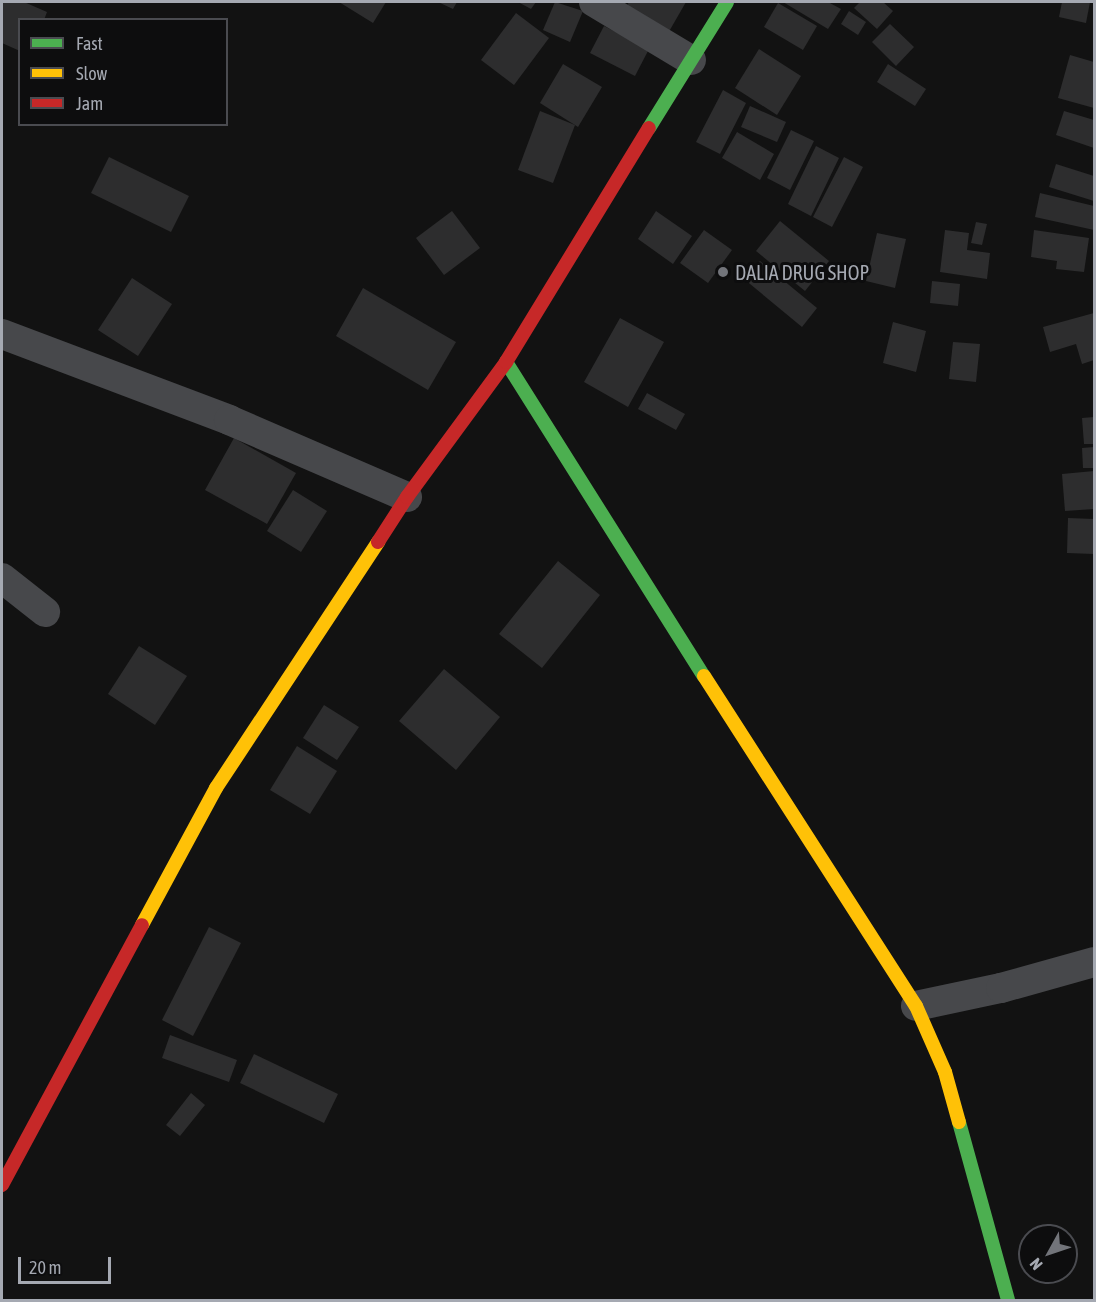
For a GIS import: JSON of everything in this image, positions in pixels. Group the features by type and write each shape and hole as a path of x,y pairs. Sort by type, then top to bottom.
{"street":[{"path":"594,2 691,60"},
{"path":"2,1185 216,788 407,497 506,362 727,2"},
{"path":"2,334 229,420 407,497"},
{"path":"506,362 740,733 916,1006 945,1072 1008,1300"},
{"path":"2,578 45,612"},
{"path":"916,1006 1001,988 1095,962"}],"building":[{"path":"2,2 24,2 47,12 45,18 18,18 18,50 2,43"},
{"path":"339,2 386,2 373,23"},
{"path":"438,2 457,2 453,9"},
{"path":"518,2 536,2 531,9"},
{"path":"555,2 583,11 570,42 543,30"},
{"path":"629,2 686,2 667,35 624,11"},
{"path":"783,2 828,2 841,9 828,29"},
{"path":"860,2 883,2 893,11 877,29 854,8"},
{"path":"1062,2 1090,2 1086,23 1059,17"},
{"path":"778,3 817,26 803,50 764,27"},
{"path":"849,11 866,22 858,35 841,24"},
{"path":"516,13 549,38 514,85 481,60"},
{"path":"890,24 914,47 896,66 872,42"},
{"path":"604,26 649,49 635,76 590,53"},
{"path":"759,49 801,76 777,115 735,88"},
{"path":"1070,55 1094,62 1094,108 1058,98"},
{"path":"563,64 602,87 578,127 540,103"},
{"path":"888,64 926,89 915,106 877,82"},
{"path":"723,90 746,103 720,154 696,142"},
{"path":"750,106 786,122 777,142 741,127"},
{"path":"540,111 575,125 553,183 518,170"},
{"path":"1064,111 1094,120 1094,148 1056,135"},
{"path":"791,130 814,141 790,190 767,178"},
{"path":"737,132 774,154 760,180 722,158"},
{"path":"816,146 839,158 811,216 788,204"},
{"path":"109,157 189,196 171,232 91,193"},
{"path":"844,157 863,167 832,227 813,217"},
{"path":"1056,164 1094,176 1094,201 1049,187"},
{"path":"1040,193 1094,206 1094,230 1035,217"},
{"path":"452,211 480,248 444,275 416,238"},
{"path":"656,211 692,236 673,264 638,239"},
{"path":"780,221 829,261 805,291 756,251"},
{"path":"976,222 987,224 982,245 971,243"},
{"path":"704,230 732,250 708,283 680,263"},
{"path":"945,230 969,233 967,250 990,253 987,279 940,272"},
{"path":"1034,230 1089,238 1084,272 1056,269 1057,261 1031,257"},
{"path":"877,233 906,239 895,288 866,281"},
{"path":"760,261 817,308 802,327 744,279"},
{"path":"132,278 172,304 138,356 98,330"},
{"path":"932,281 960,284 958,306 930,303"},
{"path":"363,288 456,342 428,390 336,336"},
{"path":"1094,313 1094,360 1082,364 1076,344 1050,352 1043,327"},
{"path":"620,318 664,342 628,407 584,382"},
{"path":"893,322 926,331 916,372 883,363"},
{"path":"953,342 980,344 976,382 949,379"},
{"path":"647,393 685,414 676,430 638,409"},
{"path":"1094,417 1094,444 1084,444 1082,418"},
{"path":"234,438 296,473 267,524 205,490"},
{"path":"1094,447 1094,468 1083,468 1082,448"},
{"path":"1094,471 1094,509 1065,511 1062,474"},
{"path":"293,490 327,511 301,552 267,531"},
{"path":"1068,518 1094,519 1094,554 1067,553"},
{"path":"558,561 600,595 542,668 499,634"},
{"path":"139,646 187,676 155,725 108,694"},
{"path":"444,669 500,717 456,770 399,721"},
{"path":"324,705 359,727 337,760 303,738"},
{"path":"297,746 337,771 310,814 270,790"},
{"path":"209,927 241,943 193,1036 162,1020"},
{"path":"170,1035 237,1060 229,1082 162,1058"},
{"path":"254,1054 338,1094 324,1123 240,1083"},
{"path":"191,1093 205,1105 180,1136 166,1125"}],"traffic: fast":[{"path":"649,128 727,2"},
{"path":"506,362 704,676"},
{"path":"959,1122 1008,1300"}],"traffic: slow":[{"path":"142,925 216,788 378,542"},
{"path":"704,676 916,1006 945,1072 959,1122"}],"traffic: jam":[{"path":"378,542 407,497 506,362 649,128"},
{"path":"2,1185 142,925"}],"place":[{"name":"DALIA DRUG SHOP","path":"723,272"}]}
